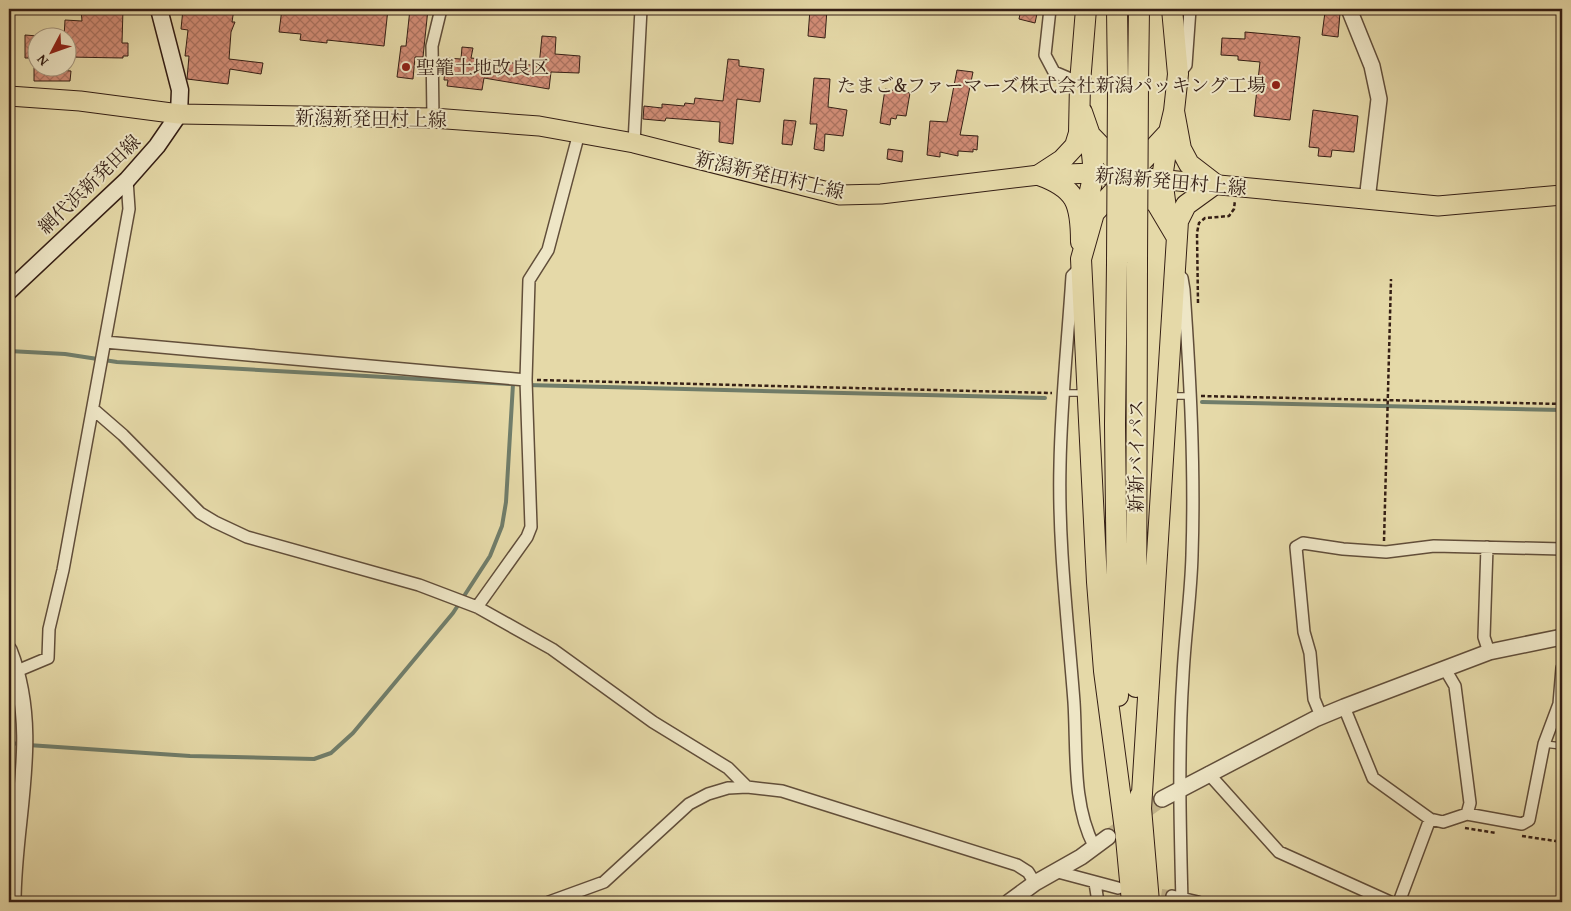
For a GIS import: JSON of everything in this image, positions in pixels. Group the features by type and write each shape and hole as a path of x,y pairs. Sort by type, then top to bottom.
{"highway":[{"path":"1039,175 1062,160 1074,146 1079,133 1080,83 1086,9"},
{"name":"新新バイパス","path":"1117,9 1117,834 1125,895"},
{"name":"新新バイパス","path":"1139,9 1135,613 1141,809 1149,902"},
{"path":"1167,218 1162,178 1168,132 1174,111 1178,74 1172,9"},
{"path":"1081,106 1090,135 1094,173 1081,232"},
{"path":"1141,809 1155,550 1176,273 1176,236 1178,221 1186,205 1216,184 1195,169 1184,158 1174,111"},
{"path":"1081,265 1094,213 1168,132"},
{"path":"1090,135 1158,204 1176,236"},
{"path":"1039,175 1059,182 1069,191 1078,209 1081,232 1081,265 1104,671 1117,834"}],"main road":[{"path":"159,9 180,90 179,114"},
{"name":"新潟新発田村上線","path":"9,96 80,100 179,114 433,118 539,126 634,143 840,195 882,194 1039,175 1094,173 1162,178 1438,206 1562,195"},
{"name":"網代浜新発田線","path":"9,291 127,180 157,146 179,114"}],"street":[{"path":"433,118 432,46 441,9"},
{"path":"634,143 641,9"},
{"path":"1050,9 1045,55 1054,72 1080,83"},
{"path":"1178,74 1186,65 1190,9"},
{"path":"1349,9 1372,66 1379,99 1367,200"},
{"path":"477,607 527,537 531,527 526,380 529,280 548,250 579,134"},
{"path":"17,671 48,658 49,629 63,570 129,209 127,180"},
{"path":"1081,265 1072,276 1063,393 1060,465 1062,576 1080,807 1088,834 1094,846"},
{"path":"1176,273 1182,278 1184,290 1191,396 1192,556 1183,674 1178,791 1179,899 1198,902"},
{"path":"105,342 526,380"},
{"path":"93,409 123,435 200,513 215,522 247,536 419,585 477,607 552,649 653,722 728,768 747,787"},
{"path":"1321,716 1314,699 1310,653 1304,632 1296,547 1303,543 1343,549 1386,552 1434,546 1562,549"},
{"path":"1487,547 1484,637 1489,652"},
{"path":"1162,799 1208,773 1321,716 1489,652 1562,637"},
{"path":"9,650 17,671 26,740 12,902"},
{"path":"1344,707 1373,778 1430,819 1443,822 1467,814 1522,824 1529,820 1544,744 1559,704 1562,668"},
{"path":"1446,669 1455,686 1470,803 1467,814"},
{"path":"1208,773 1279,852 1390,902"},
{"path":"549,902 604,882 689,804 721,790 747,787 782,790 1017,865 1028,872 1035,883"},
{"path":"1400,902 1430,819"},
{"path":"1009,902 1035,883 1058,872 1094,846 1117,834"},
{"path":"1058,872 1125,895"},
{"path":"1095,884 1098,902"}],"lane":[{"path":"1063,393 1079,393"},
{"path":"1174,396 1191,396"},
{"path":"1544,744 1562,746"}],"path":[{"path":"1198,307 1197,233 1199,223 1205,218 1229,216 1234,209 1237,186"},
{"path":"1386,552 1384,541 1386,400 1391,279"},
{"path":"526,380 1063,393"},
{"path":"1191,396 1562,404"},
{"path":"1534,838 1562,842"}],"building":[{"path":"81,9 123,9 122,43 128,43 128,56 123,56 123,58 78,57 78,28 65,28 65,20 82,21"},
{"path":"183,9 234,9 232,22 235,22 231,32 229,59 263,63 261,74 230,69 228,84 187,79 189,56 185,56 188,30 181,29"},
{"path":"282,9 388,9 384,46 327,40 327,43 300,40 301,34 279,32"},
{"path":"410,9 428,9 423,57 415,57 413,79 397,77 401,46 406,46"},
{"path":"810,9 827,9 825,38 808,36"},
{"path":"1021,9 1038,9 1035,23 1019,19"},
{"path":"1325,12 1340,13 1338,37 1322,35"},
{"name":"たまご&ファーマーズ株式会社新潟パッキング工場","path":"1245,32 1300,37 1290,120 1254,116 1260,62 1238,60 1238,56 1221,55 1222,38 1245,39"},
{"path":"25,35 28,35 28,58 25,58"},
{"path":"542,36 556,37 555,54 580,56 579,73 551,72 549,89 484,78 482,90 447,86 448,80 444,80 446,58 461,59 462,47 473,48 471,58 539,66"},
{"path":"728,59 739,60 739,66 764,69 760,102 737,99 733,144 719,142 720,122 666,118 665,121 643,119 644,106 662,108 662,104 684,106 685,103 694,104 695,98 723,101"},
{"path":"957,70 973,72 960,135 978,136 977,150 973,149 973,152 958,151 958,156 940,152 940,157 927,155 930,121 947,122"},
{"path":"34,78 70,78 70,81 34,81"},
{"path":"814,78 830,79 828,107 847,110 843,136 825,134 824,151 814,149 817,124 810,124"},
{"path":"885,89 910,93 906,116 897,115 896,119 891,118 890,125 880,123"},
{"path":"1313,110 1358,116 1354,152 1332,150 1331,157 1318,156 1319,148 1309,147"},
{"path":"784,120 796,121 792,145 782,144"},
{"path":"888,149 903,151 902,162 887,159"}],"waterway":[{"path":"9,351 65,354 117,362 512,384"},
{"path":"28,745 190,756 314,759 331,753 353,733 453,613 490,556 502,526 506,502 513,384"},
{"path":"527,385 1045,398"},
{"path":"1202,402 1562,410"},
{"path":"9,743 21,744"}],"tunnel":[{"path":"1108,837 1162,799"},
{"path":"1145,892 1172,896"}],"place":[{"name":"聖籠土地改良区","path":"406,67"},
{"name":"たまご&ファーマーズ株式会社新潟パッキング工場","path":"1276,85"}]}
